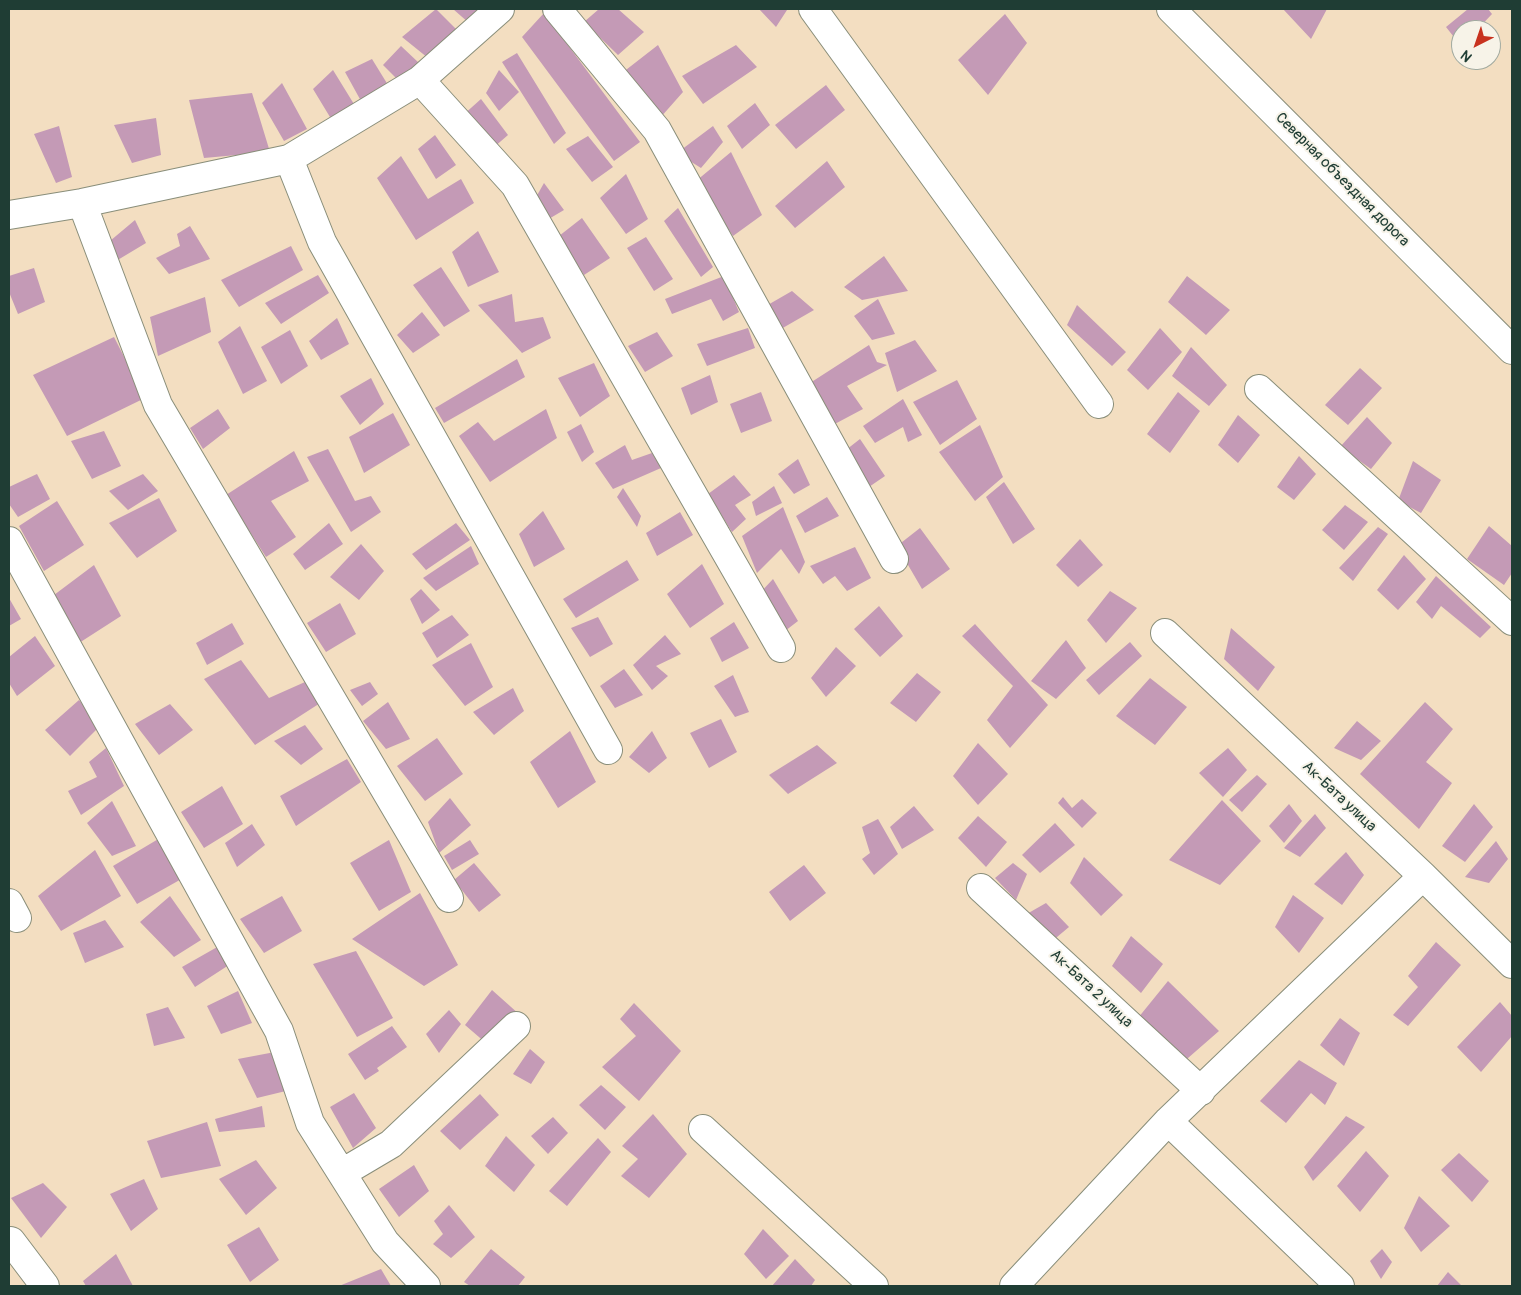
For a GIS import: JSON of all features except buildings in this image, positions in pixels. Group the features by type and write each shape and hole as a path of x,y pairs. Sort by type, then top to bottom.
{"main road":[{"path":"9,215 82,202 289,159 420,80 500,9"},
{"path":"557,9 657,130 894,559"},
{"path":"812,9 1099,404"},
{"name":"Северная объездная дорога","path":"1171,9 1512,350"},
{"path":"420,80 515,186 780,648"},
{"path":"289,159 322,242 608,750"},
{"path":"82,202 158,405 449,898"},
{"path":"1260,389 1512,621"},
{"path":"9,541 279,1032 310,1123 386,1242 426,1286"},
{"name":"Ак-Бата улица","path":"1165,633 1423,876 1512,964"},
{"path":"1014,1286 1168,1121 1202,1091 1423,876"},
{"name":"Ак-Бата 2 улица","path":"981,888 1202,1091"},
{"path":"342,1174 391,1144 516,1026"},
{"path":"1168,1121 1340,1286"},
{"path":"703,1129 874,1286"},
{"path":"11,1241 44,1286"}]}
